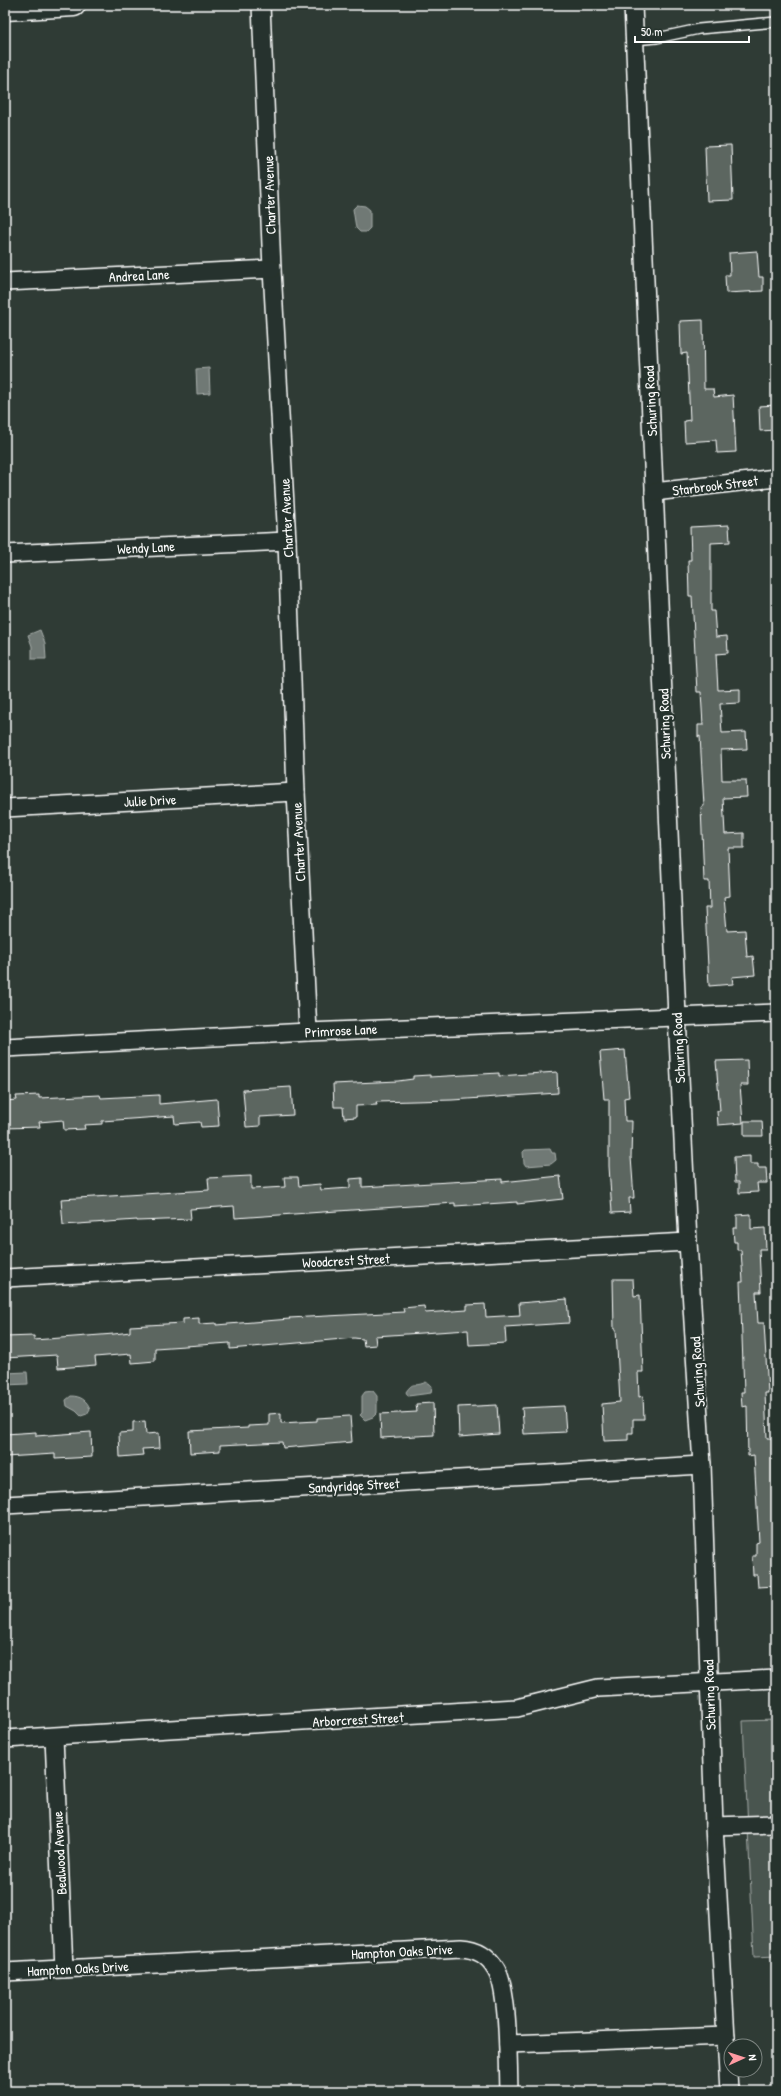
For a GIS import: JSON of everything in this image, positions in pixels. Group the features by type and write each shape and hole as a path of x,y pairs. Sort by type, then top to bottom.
{"main road":[{"path":"5,9 74,5"}],"street":[{"name":"Charter Avenue","path":"261,5 272,268 287,541 296,792 308,1032"},
{"name":"Schuring Road","path":"633,5 677,1016 688,1242 702,1465 714,1826 730,2091"},
{"name":"Andrea Lane","path":"5,282 272,268"},
{"name":"Starbrook Street","path":"654,492 776,478"},
{"name":"Wendy Lane","path":"5,554 287,541"},
{"name":"Julie Drive","path":"5,808 296,792"},
{"name":"Primrose Lane","path":"5,1048 308,1032 776,1012"},
{"name":"Woodcrest Street","path":"5,1278 688,1242"},
{"name":"Sandyridge Street","path":"5,1505 702,1465"},
{"name":"Arborcrest Street","path":"5,1739 517,1708 598,1688 709,1681 776,1679"},
{"name":"Bealwood Avenue","path":"54,1736 64,1970"},
{"path":"714,1826 776,1824"},
{"name":"Hampton Oaks Drive","path":"5,1972 461,1948 474,1949 492,1962 502,1982 508,2044 509,2091"},
{"path":"508,2044 726,2036"}],"lane":[{"path":"634,40 657,38 699,30 776,22"}],"shaded area":[{"path":"357,205 365,206 370,210 370,228 366,232 360,232 356,228 353,209"},
{"path":"209,368 210,393 197,394 196,369"},
{"path":"40,630 45,643 46,659 32,659 32,646 28,635"},
{"path":"550,1149 552,1153 555,1153 556,1160 551,1164 526,1166 524,1163 523,1152 525,1150"},
{"path":"27,1372 28,1384 5,1385 5,1373"},
{"path":"426,1382 432,1386 431,1393 408,1396 406,1392 411,1386"},
{"path":"373,1391 377,1396 377,1413 373,1417 365,1420 360,1415 362,1413 362,1396 365,1392"},
{"path":"71,1396 85,1401 90,1409 87,1414 81,1416 67,1406 66,1400"},
{"path":"776,1720 776,1956 754,1957 743,1721"}],"building":[{"path":"731,145 733,200 707,201 705,146"},
{"path":"757,251 759,277 763,277 763,291 726,293 725,275 730,275 729,253"},
{"path":"703,320 704,389 713,389 714,397 733,395 736,452 717,453 716,440 685,442 684,421 690,420 687,353 681,354 680,321"},
{"path":"776,405 776,430 760,431 759,406"},
{"path":"729,525 730,542 711,543 711,611 714,611 716,637 727,636 728,653 716,654 718,690 740,689 740,703 720,704 722,733 746,732 747,749 721,750 722,780 746,780 747,797 723,798 725,834 744,833 744,848 728,848 730,896 724,897 727,931 745,930 747,957 753,956 755,975 732,977 733,984 709,986 705,908 710,908 709,881 704,881 701,807 704,806 700,736 698,737 698,725 703,725 701,692 697,692 692,596 689,596 688,560 691,560 690,527"},
{"path":"625,1050 629,1097 624,1098 625,1121 632,1121 631,1157 634,1198 629,1198 630,1212 612,1213 609,1166 609,1099 604,1099 600,1052"},
{"path":"747,1060 748,1085 740,1085 743,1123 718,1125 717,1111 720,1111 716,1061"},
{"path":"557,1072 558,1093 452,1100 376,1102 377,1105 356,1106 356,1117 344,1118 343,1107 334,1107 333,1084 398,1081 413,1079 413,1076 430,1075 430,1077 499,1073 499,1076"},
{"path":"291,1087 293,1115 260,1117 260,1126 246,1127 243,1090"},
{"path":"39,1095 39,1098 100,1095 101,1098 159,1095 159,1104 217,1099 219,1126 201,1127 200,1122 175,1124 174,1116 102,1121 102,1124 84,1125 85,1129 64,1130 63,1120 39,1122 40,1127 5,1128 5,1101 17,1100 16,1096"},
{"path":"744,1121 762,1121 763,1136 744,1136"},
{"path":"750,1156 750,1164 758,1164 758,1168 766,1168 767,1183 757,1183 758,1192 739,1193 739,1182 735,1182 734,1157"},
{"path":"251,1176 251,1189 285,1187 284,1177 298,1177 299,1186 320,1184 321,1190 350,1188 350,1179 362,1178 362,1187 502,1179 502,1182 560,1176 563,1199 517,1204 517,1202 455,1206 455,1203 235,1218 234,1206 190,1209 191,1219 137,1220 63,1225 61,1199 209,1190 208,1178"},
{"path":"751,1214 751,1229 765,1228 766,1249 759,1249 761,1292 756,1292 758,1323 764,1323 768,1393 765,1393 767,1438 776,1438 776,1586 758,1587 757,1575 753,1575 752,1556 756,1556 756,1543 759,1542 754,1455 748,1456 747,1406 742,1407 741,1392 744,1392 740,1282 743,1282 741,1250 737,1250 737,1242 734,1242 733,1228 737,1228 737,1215"},
{"path":"613,1279 633,1279 634,1296 640,1295 643,1372 638,1372 639,1397 643,1396 644,1419 633,1419 633,1433 628,1433 628,1440 604,1441 602,1404 620,1402 616,1329 614,1329"},
{"path":"567,1299 569,1323 505,1327 506,1343 469,1345 468,1330 375,1336 376,1345 364,1346 363,1339 354,1338 230,1349 230,1343 155,1348 155,1361 132,1363 131,1354 95,1357 96,1365 58,1368 57,1355 5,1358 5,1337 34,1336 34,1340 130,1332 130,1326 183,1323 183,1319 199,1318 199,1324 216,1323 216,1325 290,1319 289,1318 404,1312 403,1308 424,1306 425,1313 467,1310 467,1305 485,1304 486,1317 520,1315 519,1303"},
{"path":"433,1403 434,1435 381,1438 380,1414 417,1412 416,1404"},
{"path":"497,1405 499,1434 459,1437 458,1407"},
{"path":"564,1406 566,1432 524,1434 522,1408"},
{"path":"281,1413 281,1423 317,1421 317,1418 350,1416 352,1442 283,1448 282,1442 220,1445 220,1451 190,1453 189,1431 248,1428 248,1426 269,1425 269,1414"},
{"path":"145,1421 146,1434 159,1433 160,1448 142,1449 143,1455 120,1457 119,1433 133,1432 133,1422"},
{"path":"36,1432 36,1436 91,1432 92,1457 55,1459 55,1454 5,1457 5,1434"}]}
